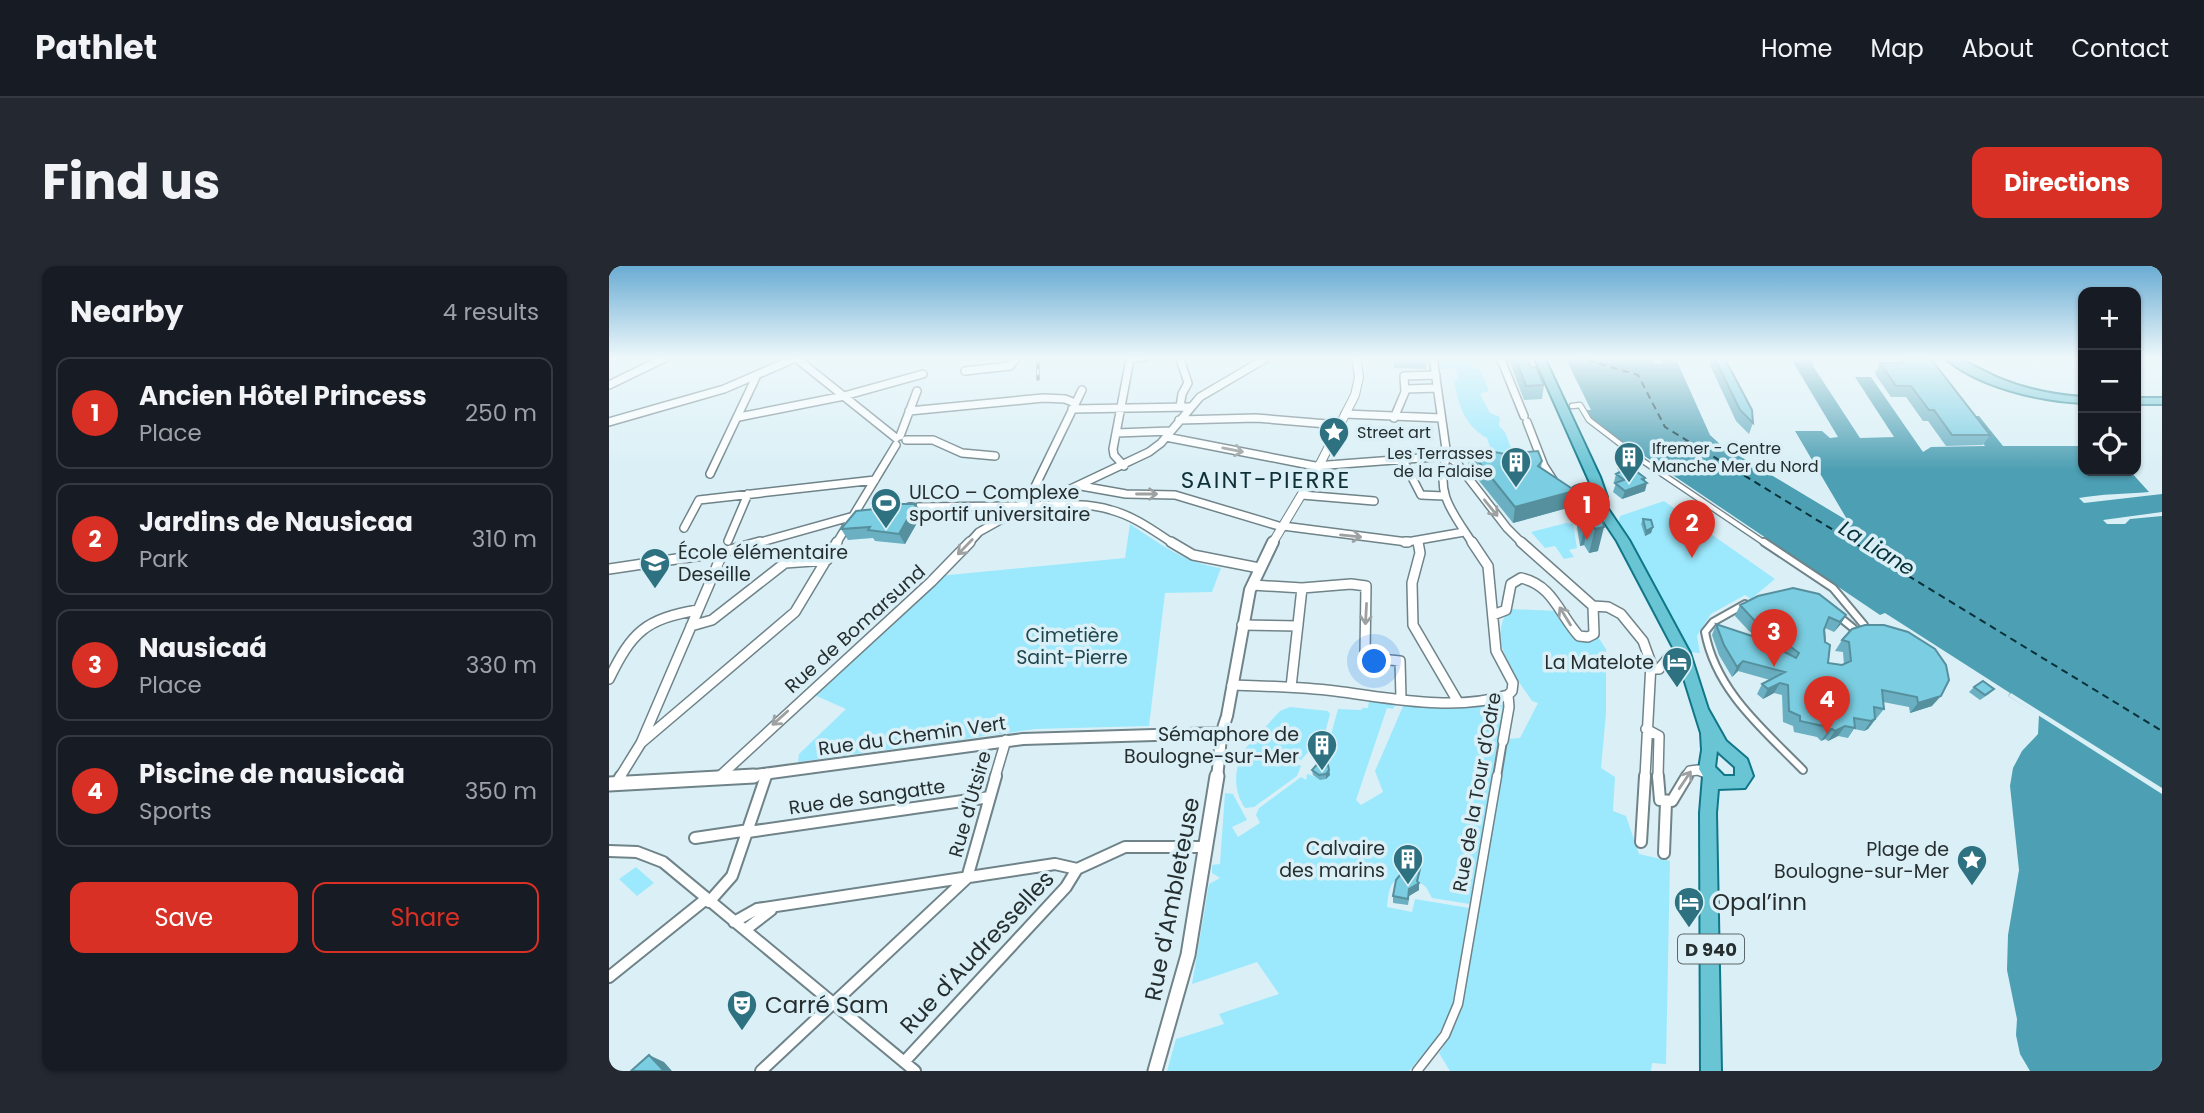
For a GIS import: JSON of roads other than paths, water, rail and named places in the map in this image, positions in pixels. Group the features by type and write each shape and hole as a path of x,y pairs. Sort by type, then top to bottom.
{"main road":[{"name":"D 940","path":"1556,395 1590,468 1599,498 1683,653 1703,713 1710,744 1708,813 1711,1068"},
{"path":"2040,395 2078,400"},
{"path":"2141,401 2162,401"},
{"path":"1574,491 1590,480 1590,468"},
{"name":"D 940","path":"1574,491 1619,533"},
{"path":"1574,491 1599,498"},
{"path":"1574,491 1599,498"},
{"name":"D 940","path":"1703,713 1717,739 1733,757"},
{"path":"1719,754 1733,757 1743,766 1745,776 1741,782 1732,785 1720,783 1709,770 1719,754"},
{"name":"D 940","path":"1710,835 1718,803 1732,785"}],"street":[{"path":"609,422 704,395"},
{"path":"710,474 749,395"},
{"path":"739,416 849,395"},
{"path":"641,743 788,619 899,440 916,395"},
{"path":"1024,506 1079,395"},
{"path":"1123,395 1113,453 1124,466"},
{"path":"1180,407 1182,395"},
{"path":"1053,505 1058,495 1149,453 1169,434 1189,407 1204,395"},
{"name":"Rue d'Ambleteuse","path":"1155,1071 1186,964 1221,752 1220,733 1226,718 1242,625 1252,585 1259,568 1319,466 1354,395"},
{"path":"1394,418 1404,395"},
{"path":"1403,460 1421,495 1444,496 1443,468 1447,456 1438,395"},
{"path":"1515,395 1551,478 1574,491"},
{"path":"844,396 899,440 933,440 963,453 995,456"},
{"path":"909,411 1040,398 1065,399 1074,406 1189,407"},
{"path":"1572,406 1580,405 1589,421 1640,459 1833,587 1864,625"},
{"path":"1345,414 1441,418"},
{"path":"1179,420 1256,418 1339,425"},
{"path":"1116,433 1169,434 1319,466 1447,456 1456,462 1518,540 1594,606 1608,607 1621,614 1645,644 1650,656 1650,669 1641,842"},
{"path":"1541,458 1574,491"},
{"path":"684,528 699,500 875,480"},
{"path":"1079,486 1126,494 1175,495 1283,526 1325,533 1418,541 1464,531"},
{"path":"728,541 748,494"},
{"path":"1302,495 1374,501"},
{"name":"Rue de la Tour d'Odre","path":"1417,1071 1444,1035 1458,1004 1509,707 1508,695 1512,691 1513,683 1496,651 1488,566 1444,496"},
{"name":"Rue de Bomarsund","path":"716,780 725,768 931,582 979,532 1024,506"},
{"path":"899,508 1090,506 1114,510 1132,518 1193,555 1259,568"},
{"path":"609,569 723,552 871,512"},
{"path":"1418,541 1420,553 1412,580 1413,625 1458,702"},
{"path":"613,784 641,743 723,552"},
{"path":"691,626 710,621 785,564 827,560"},
{"path":"1493,615 1506,610 1511,584 1521,578 1536,583 1549,592 1579,636 1588,637 1594,634 1594,606"},
{"path":"1252,585 1302,588 1351,584 1366,586 1364,653 1369,657 1400,660 1401,698"},
{"path":"1291,687 1302,588"},
{"path":"1755,601 1713,622 1705,632 1706,640 1715,668 1725,687 1803,770"},
{"path":"609,679 628,639 641,627 667,615 698,610"},
{"path":"1834,613 1853,628"},
{"path":"1242,625 1298,626"},
{"path":"1650,669 1659,669 1671,655 1683,653"},
{"path":"1232,685 1291,687 1458,702 1495,699 1508,695"},
{"path":"1646,729 1659,736 1658,795 1666,802"},
{"name":"Rue du Chemin Vert","path":"613,784 716,780 1006,740 1220,733"},
{"name":"Rue d'Utsire","path":"967,878 1006,740"},
{"path":"1666,802 1673,800 1690,771 1709,770"},
{"path":"609,977 731,880 767,773"},
{"name":"Rue de Sangatte","path":"695,838 990,797"},
{"path":"1664,853 1666,802"},
{"path":"734,922 752,910 1055,864 1077,869 1125,847 1205,847"},
{"path":"609,851 637,852 652,856 915,1071"},
{"name":"Rue d'Audresselles","path":"904,1062 1070,883 1077,869"},
{"path":"761,1071 967,878"},
{"path":"745,930 766,913 782,907"}],"water":[{"name":"La Liane","path":"1583,395 1692,395 1710,435 1721,445 1848,521 1795,431 1822,431 1830,438 1838,437 1813,395 1832,395 1860,438 1894,437 1866,395 1883,395 1923,452 1931,447 1985,446 1963,416 1979,416 2003,446 2078,446 2078,476 2135,476 2149,492 2079,498 2084,503 2162,494 2162,512 2103,520 2107,524 2125,524 2130,519 2162,516 2162,1071 2030,1071 2020,1054 2016,1035 2017,1019 2007,970 2008,935 2019,870 2010,786 2013,768 2022,751 2038,734 2039,715 2008,696 2010,693 1885,613 1880,615 1643,455 1640,456 1593,421 1586,410 1591,410"}],"place":[{"name":"Street art","path":"1334,459"},
{"name":"Ifremer - Centre Manche Mer du Nord","path":"1629,484"},
{"name":"Les Terrasses de la Falaise","path":"1516,489"},
{"name":"ULCO – Complexe sportif universitaire","path":"886,530"},
{"name":"Ancien Hôtel Princess","path":"1587,540"},
{"name":"Jardins de Nausicaa","path":"1692,558"},
{"name":"École élémentaire Deseille","path":"655,590"},
{"name":"Nausicaá","path":"1774,667"},
{"name":"La Matelote","path":"1677,689"},
{"name":"Piscine de nausicaà","path":"1827,734"},
{"name":"Sémaphore de Boulogne-sur-Mer","path":"1322,772"},
{"name":"Calvaire des marins","path":"1408,886"},
{"name":"Plage de Boulogne-sur-Mer","path":"1972,887"},
{"name":"Opal’inn","path":"1689,929"},
{"name":"Carré Sam","path":"742,1032"}],"district":[{"name":"SAINT-PIERRE","path":"1266,480"}],"park label":[{"name":"Cimetière Saint-Pierre","path":"1072,646"}]}
